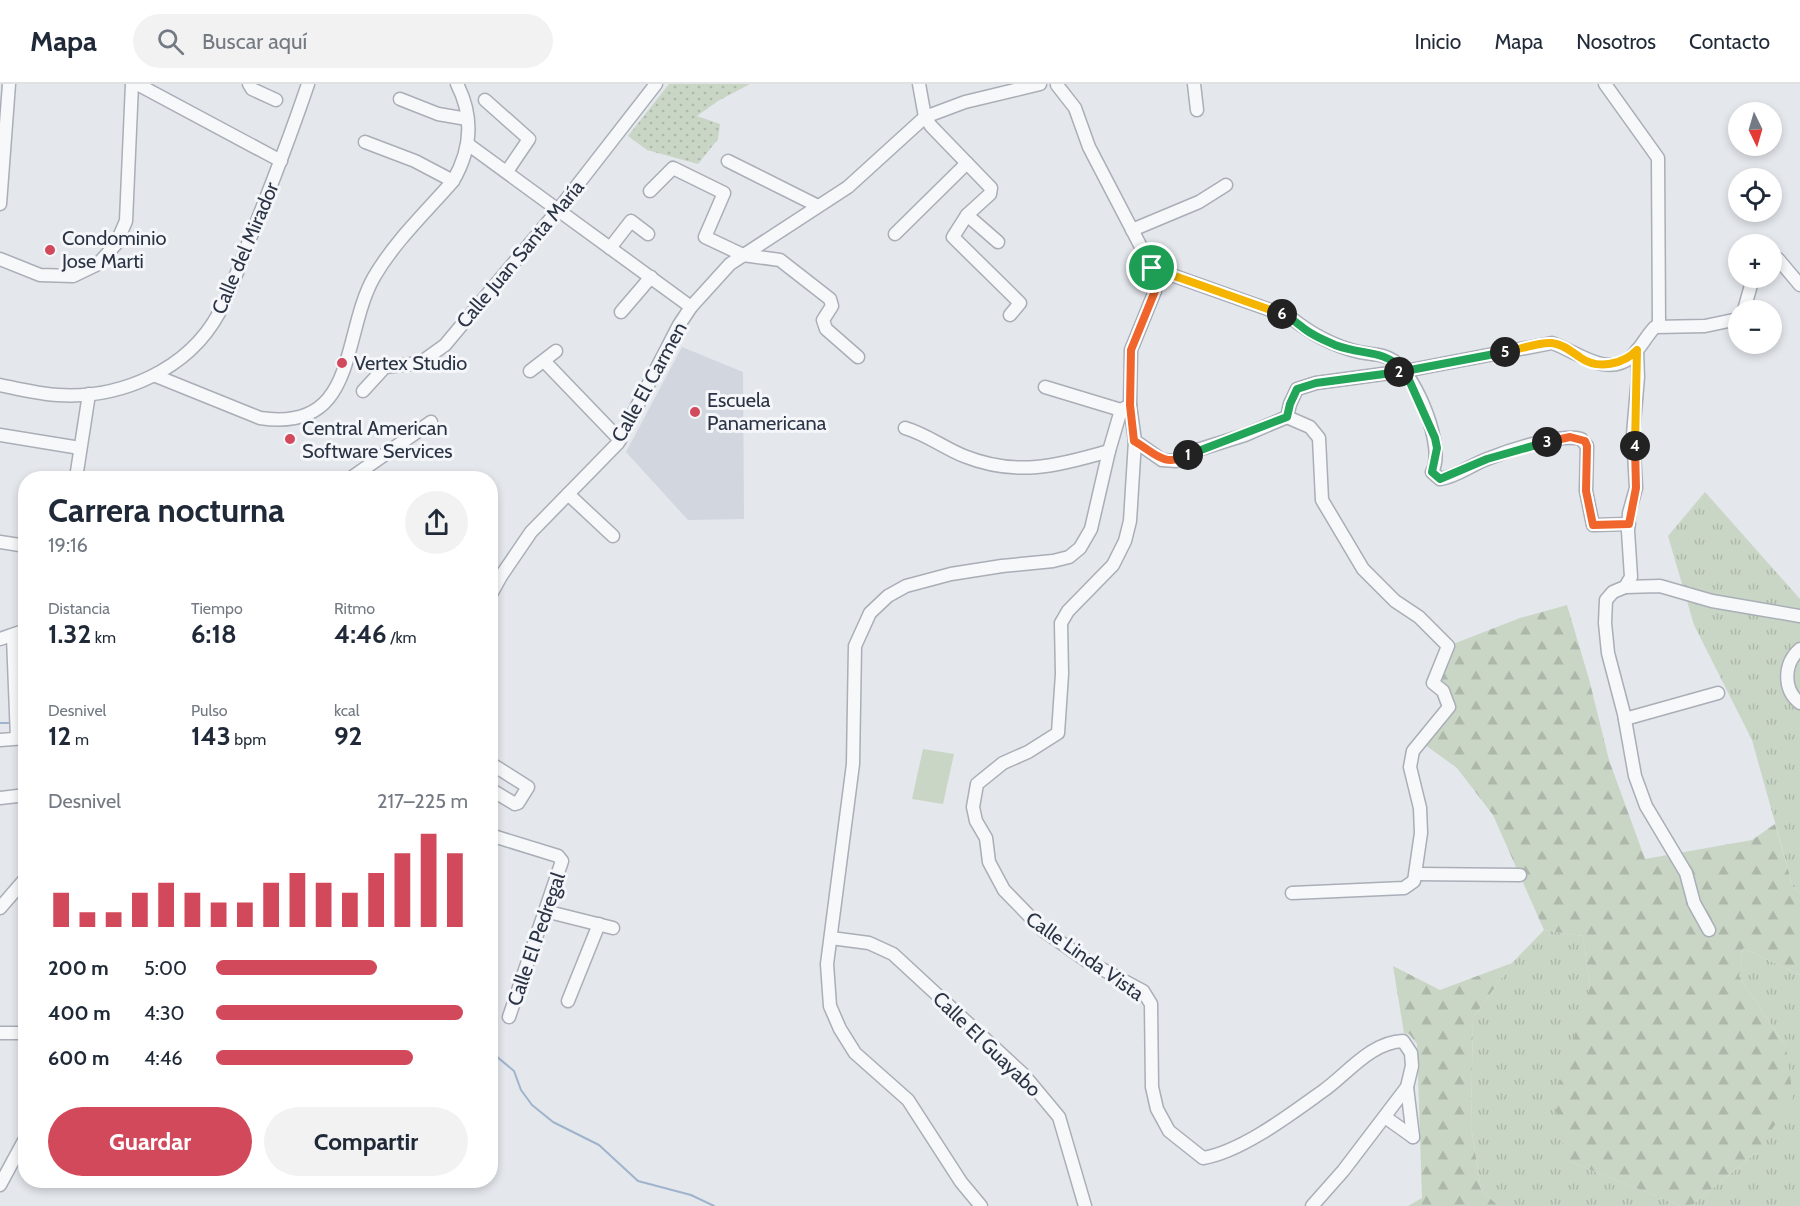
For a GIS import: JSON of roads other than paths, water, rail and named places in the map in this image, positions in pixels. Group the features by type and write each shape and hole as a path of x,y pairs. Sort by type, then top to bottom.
{"street":[{"path":"0,204 3,132 9,84"},
{"path":"0,259 40,275 73,276 98,264 116,244 126,221 132,84"},
{"path":"137,84 281,161"},
{"path":"249,84 252,89 276,100"},
{"name":"Calle del Mirador","path":"0,386 58,395 89,394 119,389 156,376 185,354 218,314 281,161 308,84"},
{"path":"156,376 260,418 295,419 315,410 329,399 340,384 351,356 360,306 374,278 391,252 453,181 469,145 464,100 457,84"},
{"name":"Calle Juan Santa María","path":"363,391 386,367 420,363 445,345 558,210 656,84"},
{"path":"919,84 925,117 991,188 990,194 967,215 953,237 1020,303 1010,315"},
{"path":"925,117 965,102 1040,84"},
{"name":"Calle Linda Vista","path":"1055,84 1076,108 1089,147 1152,268 1155,291 1131,350 1126,407 1134,441 1130,521 1125,541 1113,565 1068,611 1061,623 1062,674 1058,733 1028,752 1003,763 982,778 974,794 975,814 986,838 989,862 1004,890 1043,930 1087,961 1143,991 1151,1004 1152,1087 1157,1109 1169,1131 1203,1158 1220,1155 1239,1146 1322,1092 1373,1050 1393,1041 1403,1041 1411,1053 1412,1066 1407,1087 1312,1206"},
{"path":"1194,84 1197,110"},
{"path":"1605,84 1658,158 1659,326"},
{"path":"400,99 438,114 456,119 467,118"},
{"path":"485,100 529,140 508,170"},
{"name":"Calle El Carmen","path":"498,581 531,532 620,440 679,325 691,307 730,264 848,187 925,117"},
{"path":"365,142 415,160 453,181"},
{"path":"469,145 508,170 558,210 691,307"},
{"path":"728,161 818,206"},
{"path":"895,234 967,163"},
{"path":"650,191 673,168 724,192 705,237 742,255 780,260 830,299 832,306 823,320 826,328 858,357"},
{"path":"1132,230 1199,202 1226,185"},
{"path":"967,215 998,242"},
{"path":"610,248 631,221 648,234"},
{"path":"1782,264 1800,285"},
{"path":"1152,268 1290,317 1308,332 1336,345 1361,352 1382,354 1405,371 1435,438 1437,448 1432,472 1435,476 1445,478 1487,459 1547,442 1581,438 1587,446 1586,491 1593,525 1629,524"},
{"path":"621,312 651,278"},
{"path":"1287,417 1297,389 1316,383 1405,371 1552,343 1570,349 1583,360 1617,364 1630,357 1647,334 1659,326 1705,326 1728,321"},
{"path":"1625,587 1631,577 1629,524 1636,488 1633,434 1638,377 1637,350"},
{"path":"530,371 556,351"},
{"path":"544,361 620,440"},
{"path":"981,1206 955,1174 908,1100 855,1053 840,1029 831,1006 827,986 853,764 855,646 870,613 888,596 921,581 1002,566 1069,558 1080,548 1091,529 1109,451 1126,407 1045,387"},
{"path":"77,471 89,394"},
{"path":"1134,441 1162,460 1176,461 1194,451 1245,435 1287,417 1310,427 1319,438 1322,500 1363,569 1395,601 1419,616 1448,646 1433,683 1443,691 1449,707 1413,751 1410,767 1419,808 1421,833 1414,881 1404,888 1293,893"},
{"path":"361,471 431,422"},
{"path":"905,428 964,456 1022,468 1047,468 1109,451"},
{"path":"0,435 80,448"},
{"path":"568,494 613,536"},
{"path":"0,542 18,545"},
{"path":"1709,930 1694,903 1686,873 1646,806 1635,776 1625,719 1608,653 1605,623 1606,600 1613,592 1625,587 1660,586 1712,601 1800,616"},
{"path":"0,639 18,634"},
{"path":"13,637 18,685"},
{"path":"1800,649 1794,655 1786,679 1790,695 1800,703"},
{"path":"1625,719 1718,693"},
{"path":"0,740 18,738"},
{"path":"498,768 528,787 515,804 498,794"},
{"path":"0,798 18,796"},
{"name":"Calle El Pedregal","path":"498,837 558,856 562,861 509,1017"},
{"path":"1416,874 1520,875"},
{"path":"0,908 18,888"},
{"path":"545,911 613,928"},
{"path":"568,1001 599,924"},
{"name":"Calle El Guayabo","path":"831,938 868,943 893,954 1024,1075 1059,1117 1085,1206"},
{"path":"0,1033 18,1033"},
{"path":"1385,1117 1413,1137 1407,1087"},
{"path":"0,1185 18,1152"}],"waterway":[{"path":"0,723 11,723"},
{"path":"498,1058 514,1071 521,1090 532,1105 553,1122 599,1145 638,1181 691,1195 714,1206"}],"place":[{"name":"Condominio Jose Marti","path":"50,250"},
{"name":"Vertex Studio","path":"342,363"},
{"name":"Escuela Panamericana","path":"695,412"},
{"name":"Central American Software Services","path":"290,439"}]}
